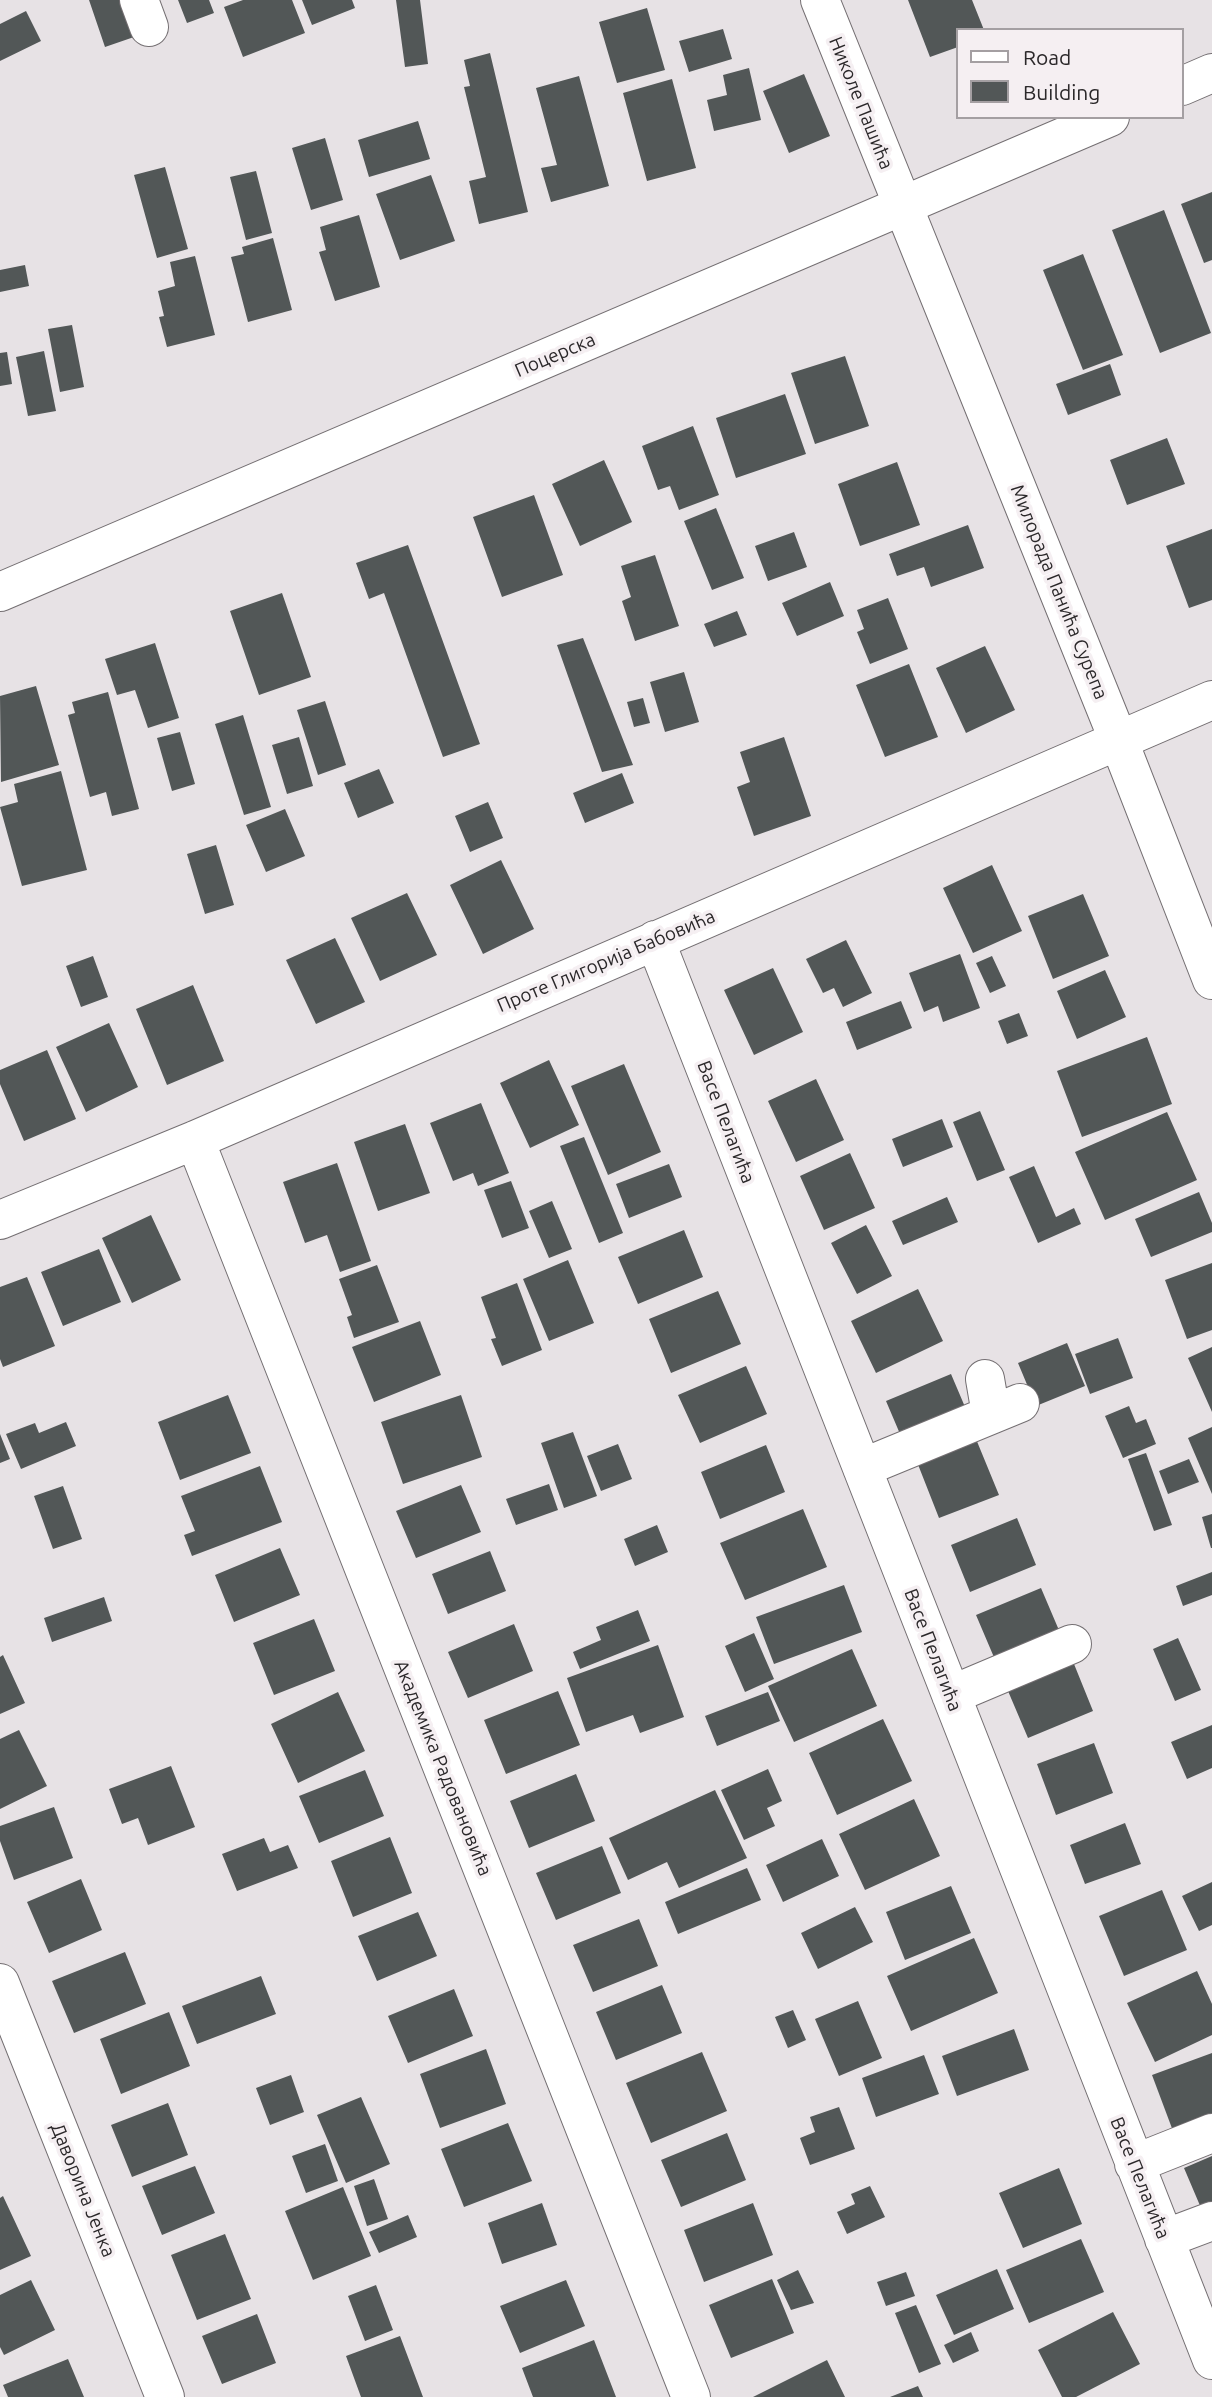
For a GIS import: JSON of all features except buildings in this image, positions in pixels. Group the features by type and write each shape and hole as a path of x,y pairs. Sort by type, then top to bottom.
{"street":[{"name":"Николе Пашића","path":"820,0 903,206"},
{"path":"1184,85 1212,73"},
{"name":"Поцерска","path":"0,592 1105,119"},
{"name":"Милорада Панића Сурепа","path":"903,206 1212,980"},
{"name":"Проте Глигорија Бабовића","path":"0,1220 195,1140 1212,700"},
{"path":"597,965 637,972 656,979 675,992 683,961 711,925 731,906"},
{"name":"Васе Пелагића","path":"654,940 1212,2360"},
{"name":"Академика Радовановића","path":"195,1140 691,2397"},
{"path":"862,1468 999,1399"},
{"path":"951,1695 1072,1644"},
{"name":"Даворина Јенка","path":"0,1983 165,2397"},
{"path":"1134,2164 1212,2133"},
{"path":"1164,2239 1212,2221"}]}
